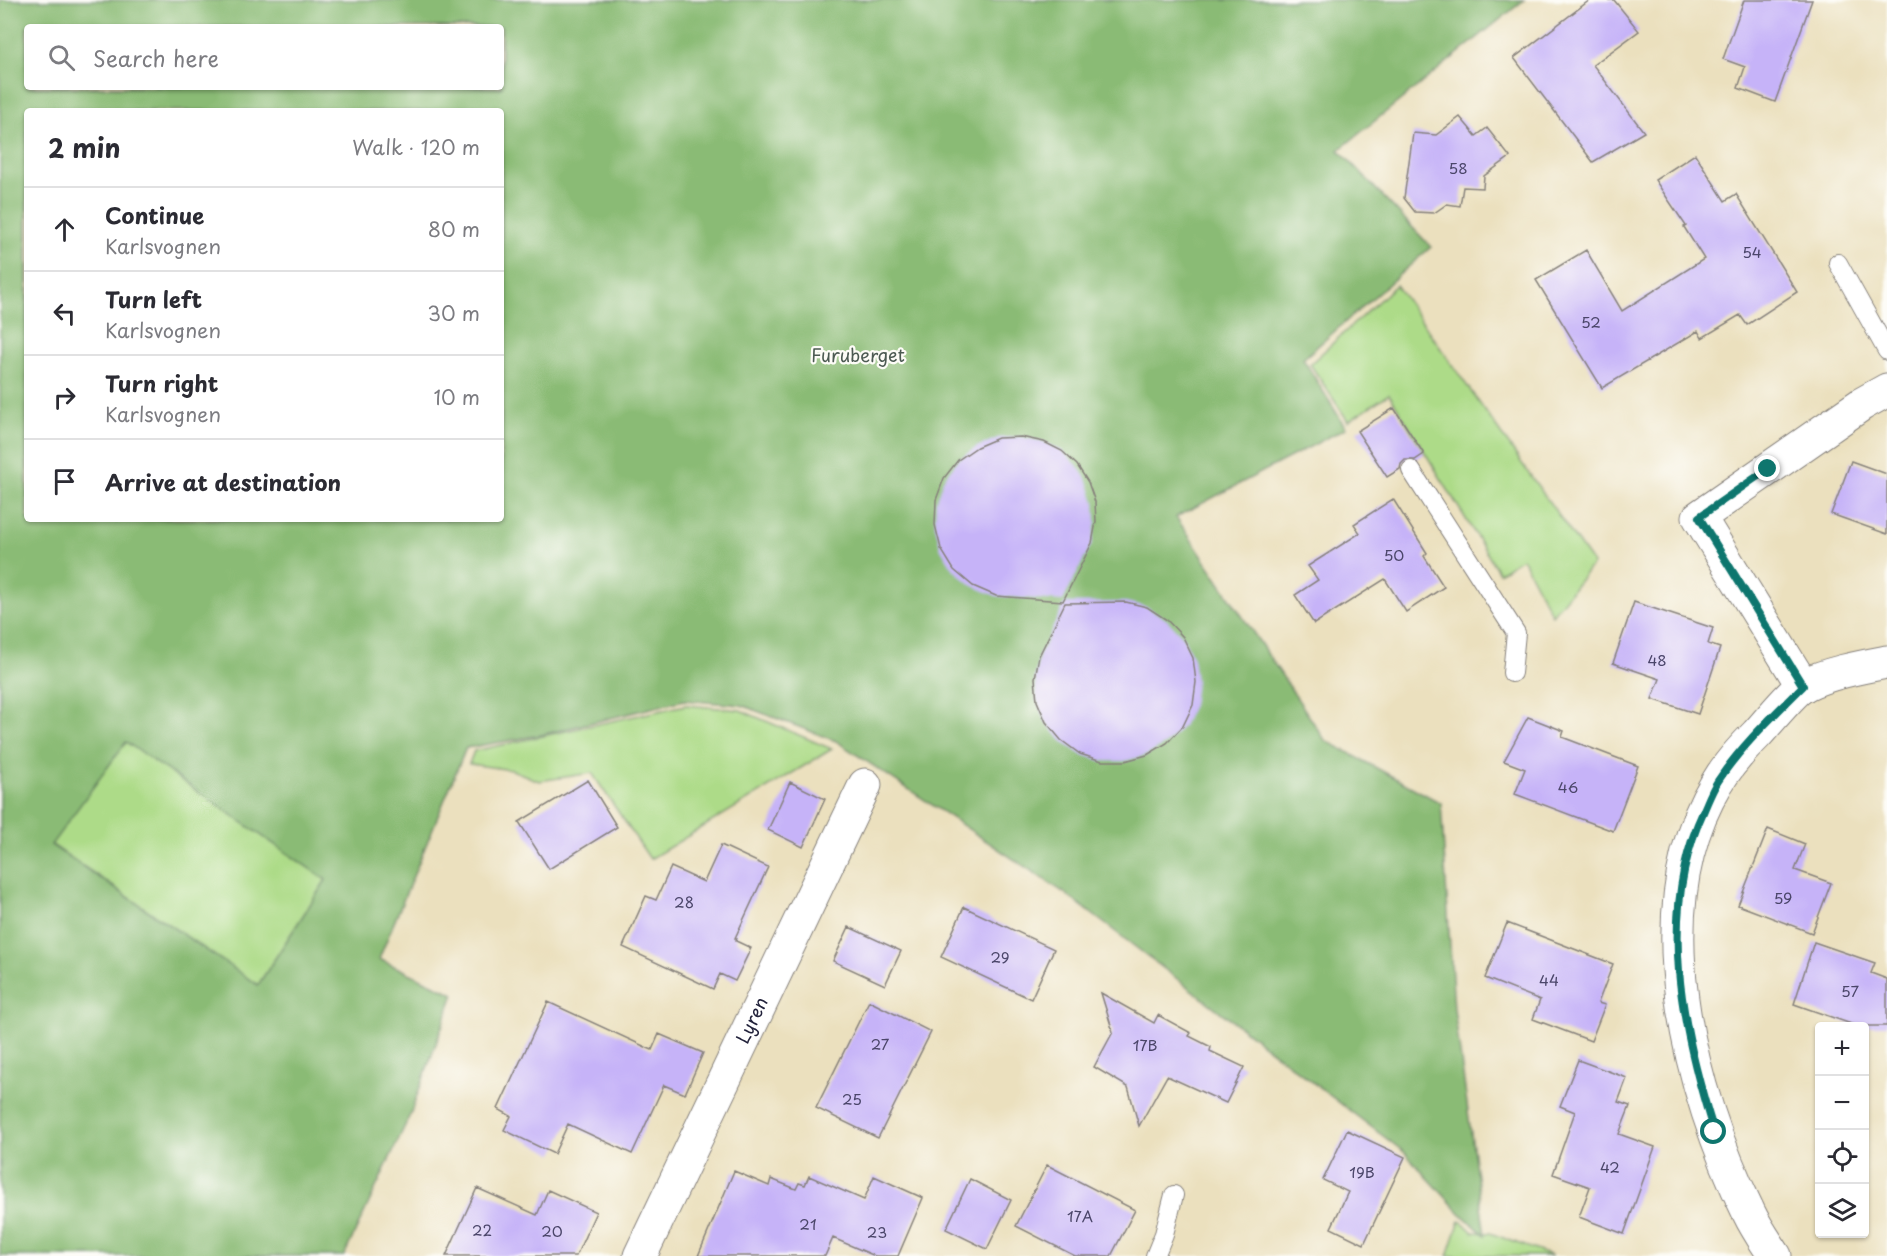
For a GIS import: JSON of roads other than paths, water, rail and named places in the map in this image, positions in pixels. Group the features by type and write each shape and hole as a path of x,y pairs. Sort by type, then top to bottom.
{"street":[{"path":"1803,686 1699,517 1887,390"},
{"path":"1775,1256 1750,1216 1733,1179 1714,1132 1699,1083 1686,1026 1681,986 1678,940 1682,881 1694,831 1716,783 1738,754 1803,686 1848,670 1887,662"},
{"name":"Lyren","path":"640,1256 865,785"}],"lane":[{"path":"1838,263 1887,351"},
{"path":"1411,470 1516,633 1512,673"},
{"path":"1155,1256 1164,1234 1174,1195"}],"park label":[{"name":"Furuberget","path":"858,356"}]}
